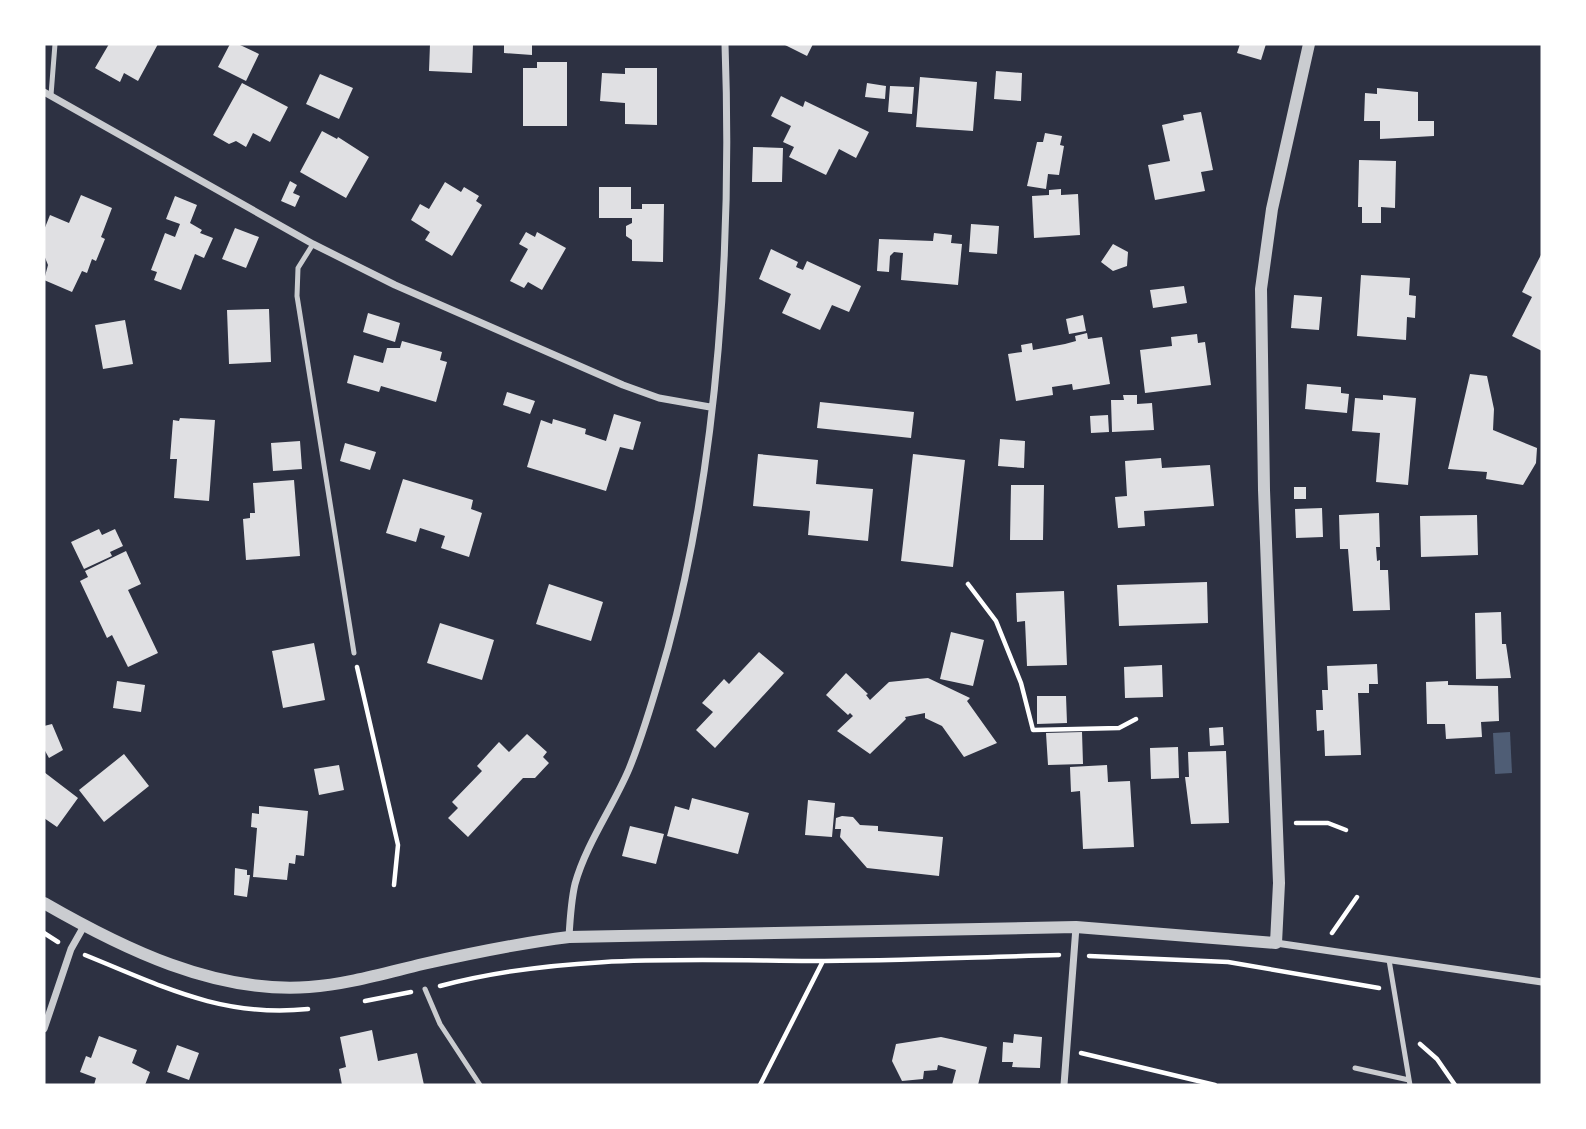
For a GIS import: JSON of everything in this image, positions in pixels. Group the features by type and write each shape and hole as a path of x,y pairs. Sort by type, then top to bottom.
{"street":[{"path":"569,937 575,883 629,769 668,648 690,550 710,407 727,216 725,44"},
{"path":"1276,943 1279,883 1265,503 1261,289 1274,196 1310,44"},
{"path":"47,93 313,244 395,285 582,369 659,398 710,407"},
{"path":"44,903 84,926 159,960 199,973 263,986 296,987 375,977 526,942 569,937 1076,927 1276,943 1542,982"},
{"path":"44,1029 71,949 84,926"},
{"path":"1064,1085 1076,927"}],"lane":[{"path":"47,93 55,44"},
{"path":"313,244 298,268 297,296 354,653"},
{"path":"1355,1068 1410,1083 1389,960"},
{"path":"425,989 440,1024 480,1085"}],"path":[{"path":"968,584 996,621 1021,683 1033,730 1119,728 1136,719"},
{"path":"354,653 398,845 394,885"},
{"path":"1296,823 1328,823 1346,830"},
{"path":"1324,934 1331,935 1357,897"},
{"path":"44,933 71,949 185,996 241,1010 313,1009"},
{"path":"353,1004 494,972 632,960 823,961 1073,955 1228,962 1393,990"},
{"path":"760,1085 823,961"},
{"path":"1310,976 1312,962"},
{"path":"1398,1025 1437,1059 1455,1085"},
{"path":"1066,1050 1215,1085"}],"water":[{"path":"1510,732 1512,773 1495,774 1493,733"}],"building":[{"path":"109,44 158,44 138,81 124,73 120,82 95,68"},
{"path":"230,44 238,44 259,54 246,81 218,67"},
{"path":"430,44 473,44 472,73 429,71"},
{"path":"504,44 532,44 532,55 504,53"},
{"path":"783,44 813,44 807,56"},
{"path":"1240,44 1266,44 1261,60 1237,53"},
{"path":"537,62 567,62 567,126 523,126 523,68 537,68"},
{"path":"625,68 657,68 657,125 625,124 625,103 600,101 602,73 625,74"},
{"path":"996,71 1022,73 1021,101 994,99"},
{"path":"320,74 353,88 339,119 306,104"},
{"path":"920,77 977,82 973,131 916,127"},
{"path":"242,83 288,107 270,142 253,133 246,147 236,141 229,144 213,135"},
{"path":"867,83 886,86 885,99 865,97"},
{"path":"890,86 914,87 912,114 888,112"},
{"path":"1377,88 1418,92 1418,121 1434,121 1434,136 1380,139 1380,121 1364,121 1365,93 1377,94"},
{"path":"781,96 803,107 805,101 869,132 856,158 839,149 826,175 789,157 794,147 783,142 791,126 771,116"},
{"path":"1201,112 1213,170 1201,172 1205,191 1155,200 1148,165 1170,161 1162,125 1184,120 1183,115"},
{"path":"322,131 337,139 338,137 369,157 346,198 300,172"},
{"path":"1045,133 1062,136 1060,145 1064,146 1059,175 1048,174 1046,189 1027,186 1037,142 1043,142"},
{"path":"753,147 783,148 782,182 752,182"},
{"path":"1359,160 1396,161 1395,208 1381,207 1381,223 1362,223 1362,207 1358,207"},
{"path":"290,181 297,185 293,193 300,196 295,207 281,201"},
{"path":"445,182 461,192 464,187 479,196 476,201 482,205 452,256 425,240 430,232 411,220 420,204 429,209"},
{"path":"599,187 631,187 631,209 642,209 642,204 664,204 663,262 632,261 632,240 626,236 626,226 632,223 632,218 599,218"},
{"path":"1061,189 1061,195 1078,194 1080,235 1034,238 1032,196 1049,195 1049,190"},
{"path":"81,195 112,208 101,237 105,239 96,261 92,259 87,273 82,271 72,292 44,280 48,265 44,255 44,230 50,215 69,223"},
{"path":"175,196 197,205 190,223 202,230 200,233 213,238 204,258 195,254 181,290 154,280 157,272 151,270 165,233 175,237 180,224 166,219"},
{"path":"971,224 999,226 997,254 969,252"},
{"path":"235,228 259,237 246,268 222,259"},
{"path":"526,232 535,237 537,232 566,248 542,290 528,282 524,288 510,281 528,249 519,244"},
{"path":"934,233 952,235 951,243 962,244 958,285 901,280 903,253 894,252 890,256 889,272 877,271 879,239 933,241"},
{"path":"1113,244 1128,252 1127,266 1113,271 1101,262"},
{"path":"771,249 798,262 796,267 803,270 807,261 861,286 849,312 832,305 820,330 782,313 791,294 759,279"},
{"path":"1542,253 1542,351 1512,336 1532,297 1522,292"},
{"path":"1361,275 1410,278 1409,295 1416,296 1415,318 1407,317 1406,340 1357,336"},
{"path":"1184,286 1187,303 1153,308 1150,290"},
{"path":"1294,295 1322,297 1319,330 1291,328"},
{"path":"269,309 271,362 229,364 227,310"},
{"path":"368,313 400,323 395,342 363,332"},
{"path":"1083,315 1086,331 1069,334 1066,319"},
{"path":"125,320 133,364 103,369 95,325"},
{"path":"1087,333 1088,339 1102,337 1110,384 1073,390 1072,384 1052,387 1053,395 1016,401 1008,354 1022,352 1021,345 1032,343 1033,350 1076,341 1075,336"},
{"path":"1197,334 1198,343 1205,342 1211,385 1145,393 1140,350 1172,346 1171,337"},
{"path":"402,341 442,352 440,360 447,362 436,402 381,386 379,392 347,383 354,355 383,363 387,348 400,348"},
{"path":"1470,374 1487,376 1494,409 1493,430 1537,448 1536,463 1523,485 1486,479 1487,472 1448,469"},
{"path":"1307,384 1341,387 1341,393 1349,394 1347,413 1305,409"},
{"path":"507,392 535,401 530,414 503,405"},
{"path":"1123,395 1137,395 1137,404 1152,403 1154,430 1112,432 1111,400 1124,400"},
{"path":"1383,395 1416,398 1408,485 1376,482 1380,433 1352,431 1355,398 1383,400"},
{"path":"820,402 914,412 911,438 817,428"},
{"path":"614,414 641,422 633,450 620,447 606,491 527,467 541,420 552,424 553,419 586,429 585,434 606,441"},
{"path":"1108,415 1109,432 1091,433 1090,416"},
{"path":"180,418 215,420 209,501 174,498 177,459 170,459 173,420 179,421"},
{"path":"1000,439 1025,441 1024,468 998,466"},
{"path":"300,441 302,469 273,471 271,443"},
{"path":"345,443 376,452 370,470 340,461"},
{"path":"758,454 818,460 816,484 873,489 868,541 808,535 810,511 753,506"},
{"path":"913,454 965,460 953,567 901,561"},
{"path":"1161,458 1162,468 1210,465 1214,506 1144,511 1145,526 1118,528 1115,497 1127,496 1125,461"},
{"path":"403,479 473,500 471,509 482,513 469,557 441,548 445,536 420,528 416,542 386,533"},
{"path":"294,480 300,556 246,560 243,519 250,518 250,513 255,513 253,483"},
{"path":"1011,485 1044,485 1043,540 1010,540"},
{"path":"1294,487 1306,487 1306,499 1294,499"},
{"path":"1322,508 1323,537 1296,538 1295,509"},
{"path":"1379,513 1380,547 1376,547 1377,561 1380,560 1380,570 1388,570 1390,610 1353,611 1348,549 1340,549 1339,515"},
{"path":"1477,515 1478,555 1421,557 1420,516"},
{"path":"99,529 102,535 115,529 123,546 110,552 112,556 84,569 71,542"},
{"path":"126,551 141,584 128,590 158,653 128,667 112,635 107,638 80,581 88,577 85,571"},
{"path":"1207,582 1208,623 1119,626 1117,585"},
{"path":"549,584 603,602 591,641 536,624"},
{"path":"1064,591 1067,665 1027,666 1025,621 1017,622 1016,593"},
{"path":"1501,612 1502,644 1506,644 1511,678 1476,679 1475,613"},
{"path":"440,623 494,640 482,680 427,663"},
{"path":"951,632 984,640 973,686 940,679"},
{"path":"314,643 325,700 283,708 272,651"},
{"path":"759,652 784,673 715,748 696,730 713,712 702,703 724,679 729,684"},
{"path":"1377,664 1378,684 1369,684 1369,693 1358,693 1361,755 1325,756 1324,730 1317,731 1316,710 1323,710 1322,690 1328,690 1327,666"},
{"path":"1162,665 1163,697 1125,698 1124,667"},
{"path":"846,673 868,694 866,695 870,700 889,682 928,678 970,698 967,701 997,743 964,757 942,726 925,718 925,713 905,717 906,719 870,754 837,731 853,716 850,713 848,715 826,695"},
{"path":"117,681 145,685 141,712 113,708"},
{"path":"1448,681 1448,685 1498,686 1499,721 1481,722 1482,737 1446,739 1445,724 1427,724 1426,682"},
{"path":"1037,696 1066,696 1067,723 1037,724"},
{"path":"52,724 63,750 49,758 44,749 44,726"},
{"path":"1223,727 1224,745 1210,746 1209,728"},
{"path":"1082,732 1083,764 1048,765 1046,733"},
{"path":"527,734 547,752 543,757 549,763 535,778 523,778 468,837 448,818 458,808 452,802 482,771 477,766 499,742 509,752"},
{"path":"1178,747 1179,778 1151,779 1150,748"},
{"path":"1226,751 1229,823 1191,824 1185,777 1189,777 1188,752"},
{"path":"124,754 149,786 104,822 79,790"},
{"path":"339,765 344,790 319,795 314,769"},
{"path":"1107,765 1108,782 1130,781 1134,847 1083,849 1080,791 1071,792 1070,767"},
{"path":"44,772 78,798 57,827 44,818"},
{"path":"692,798 749,813 738,854 667,836 675,806 689,810"},
{"path":"808,800 835,803 832,837 805,835"},
{"path":"259,806 308,811 304,856 296,855 295,864 289,863 287,880 253,877 257,828 251,827 252,813 259,814"},
{"path":"853,817 860,825 878,826 878,831 943,837 939,876 867,868 840,837 841,829 835,829 836,818"},
{"path":"630,826 664,834 656,864 622,856"},
{"path":"235,868 247,870 247,875 250,875 247,897 234,895"},
{"path":"372,1030 378,1061 417,1053 424,1085 342,1085 339,1069 346,1067 340,1037"},
{"path":"1014,1034 1042,1037 1040,1068 1012,1067 1013,1062 1002,1062 1003,1042 1013,1043"},
{"path":"99,1036 137,1050 132,1063 150,1072 145,1085 94,1085 96,1078 80,1072 86,1056 91,1058"},
{"path":"941,1037 987,1047 978,1085 952,1085 956,1070 938,1065 937,1070 924,1071 923,1079 902,1081 892,1061 896,1044"},
{"path":"177,1045 199,1053 189,1080 167,1072"}]}
